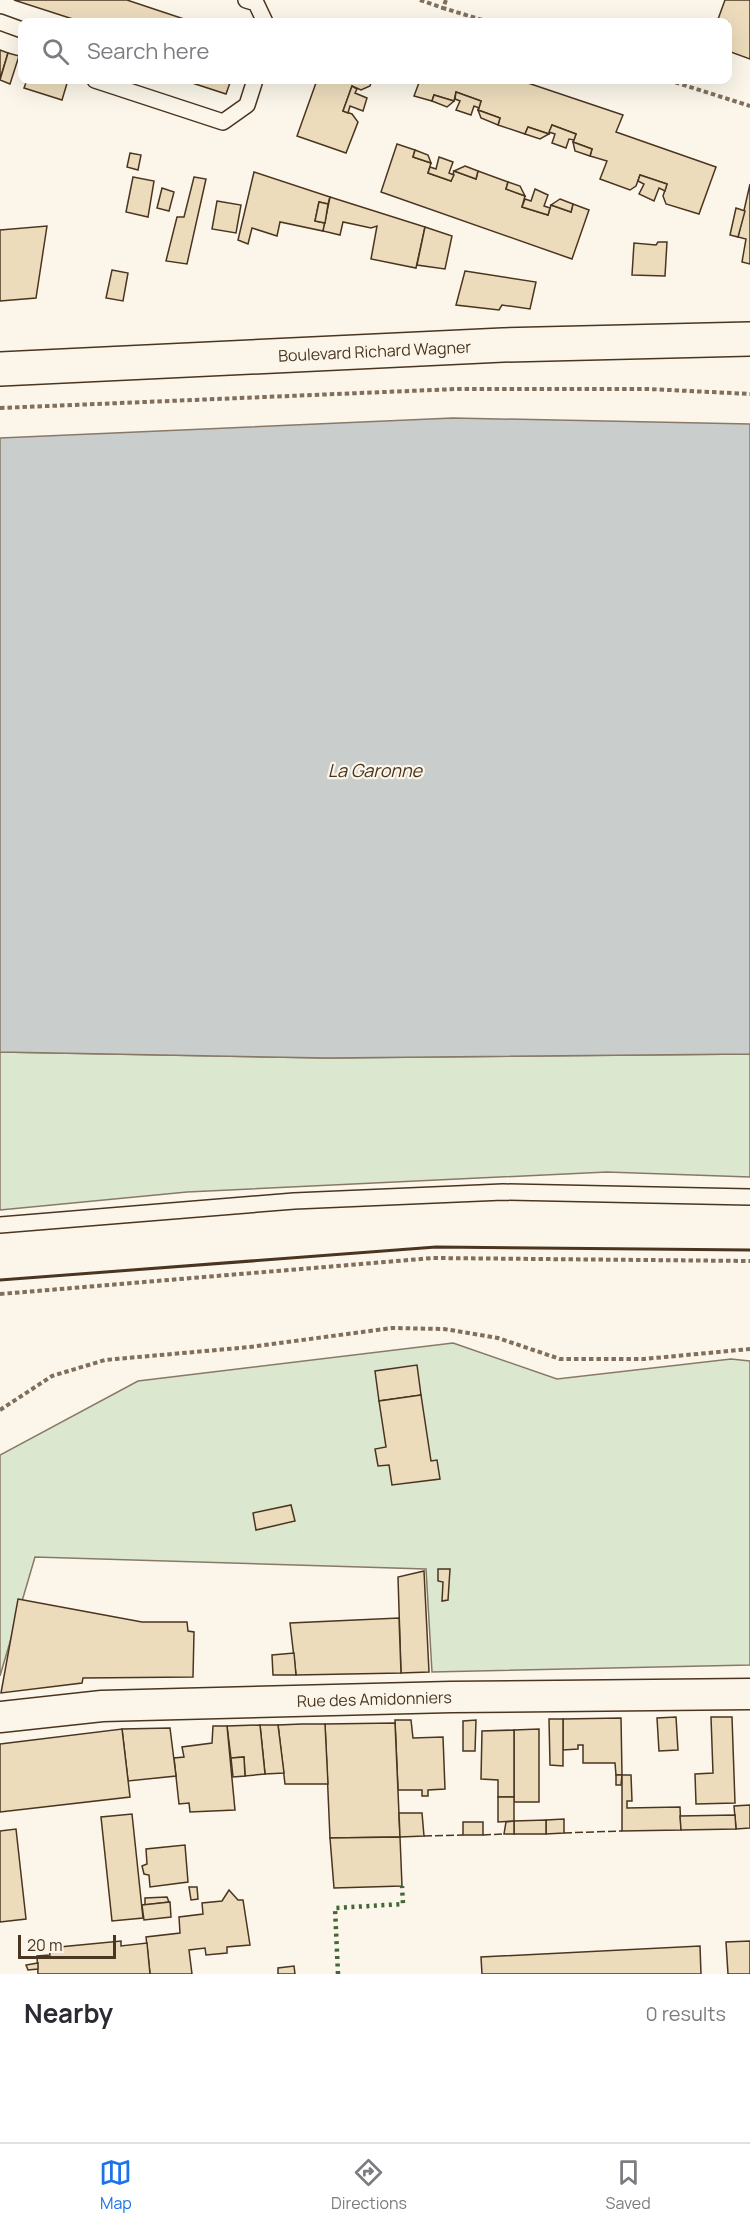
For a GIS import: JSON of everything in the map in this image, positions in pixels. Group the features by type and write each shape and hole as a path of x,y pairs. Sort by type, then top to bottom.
{"street":[{"name":"Boulevard Richard Wagner","path":"0,369 491,346 750,339"},
{"name":"Rue des Amidonniers","path":"0,1717 102,1706 451,1697 750,1694"}],"lane":[{"path":"246,0 256,3 263,18"},
{"path":"0,22 18,29"},
{"path":"107,84 223,122 247,105 254,84"},
{"path":"0,1225 294,1201 503,1192 750,1197"}],"path":[{"path":"420,0 476,18"},
{"path":"443,8 446,0"},
{"path":"681,84 750,106"},
{"path":"0,408 456,389 649,389 750,394"},
{"path":"0,1294 433,1258 750,1261"},
{"path":"0,1410 52,1376 105,1360 250,1347 392,1328 444,1329 498,1338 560,1359 644,1359 750,1349"}],"green space":[{"path":"0,1052 327,1058 750,1054 750,1177 607,1172 187,1192 0,1210"},
{"path":"453,1343 557,1379 731,1359 750,1361 750,1665 432,1672 426,1569 35,1557 0,1676 0,1455 138,1381"}],"water":[{"name":"La Garonne","path":"453,418 750,424 750,1054 327,1058 0,1052 0,438"}],"building":[{"path":"14,0 127,0 181,18 70,18"},
{"path":"725,0 750,0 750,59 732,52 732,18 718,18"},
{"path":"0,50 8,53 0,79"},
{"path":"8,53 18,56 10,84 0,80"},
{"path":"26,84 67,84 62,100 24,88"},
{"path":"195,84 230,84 226,94"},
{"path":"316,84 371,84 361,90 352,86 343,111 352,114 358,122 346,153 297,136"},
{"path":"418,84 531,84 623,115 616,132 716,167 699,214 666,204 663,196 667,184 640,175 636,186 630,190 600,179 607,161 590,156 592,149 573,142 576,134 552,125 549,134 528,127 525,134 498,125 500,118 478,110 481,101 456,92 454,101 434,95 432,101 414,96"},
{"path":"352,86 357,89 355,93 367,98 363,111 350,106 348,113 343,111"},
{"path":"456,92 481,101 479,108 474,106 471,115 456,110 460,101 455,99"},
{"path":"434,95 454,101 447,107 432,101"},
{"path":"478,110 500,118 498,125 481,118"},
{"path":"552,125 576,134 574,140 569,139 566,148 552,143 555,134 549,132"},
{"path":"528,127 549,134 540,139 525,134"},
{"path":"573,142 592,149 590,156 575,151"},
{"path":"397,144 415,150 413,157 431,163 428,173 451,181 454,171 476,179 478,171 508,182 506,189 525,196 522,207 548,215 551,205 571,212 573,204 589,210 572,259 381,192"},
{"path":"415,150 428,155 431,163 413,157"},
{"path":"130,153 141,155 138,170 127,167"},
{"path":"439,157 453,162 449,173 454,175 451,181 428,173 430,167 436,169"},
{"path":"465,166 478,171 476,179 454,171"},
{"path":"254,172 330,197 328,204 319,202 315,221 325,223 323,231 280,222 277,236 252,228 248,244 238,240"},
{"path":"640,175 667,184 665,191 659,188 654,201 639,194 644,184 638,181"},
{"path":"133,177 154,181 148,217 126,212"},
{"path":"194,177 206,179 187,264 166,261 177,217 184,217"},
{"path":"508,182 520,186 525,196 506,189"},
{"path":"750,184 750,264 742,262 746,239 738,237"},
{"path":"162,188 174,192 169,211 157,208"},
{"path":"535,189 548,195 544,206 550,208 548,215 522,207 525,199 531,201"},
{"path":"330,197 425,227 416,268 371,259 377,226 371,228 343,222 340,235 323,231"},
{"path":"560,199 573,204 571,212 551,205"},
{"path":"217,201 241,205 236,233 212,229"},
{"path":"319,202 328,204 325,223 315,221"},
{"path":"736,208 745,211 738,237 730,235"},
{"path":"47,226 36,298 0,301 0,230"},
{"path":"425,227 452,236 445,269 417,265"},
{"path":"658,242 667,242 665,276 632,275 634,243 656,245"},
{"path":"112,270 128,273 123,301 106,298"},
{"path":"465,271 536,282 530,309 502,305 499,310 456,305"},
{"path":"417,1365 421,1395 379,1401 375,1371"},
{"path":"421,1395 431,1461 437,1460 440,1479 392,1485 389,1465 378,1466 375,1449 386,1447 379,1401"},
{"path":"291,1505 295,1521 256,1530 253,1513"},
{"path":"438,1569 450,1569 448,1600 442,1601 443,1582 438,1581"},
{"path":"424,1571 429,1672 401,1673 398,1577"},
{"path":"18,1599 142,1622 187,1622 188,1631 194,1632 193,1677 83,1678 82,1683 1,1693"},
{"path":"399,1618 401,1673 296,1675 290,1623"},
{"path":"294,1653 296,1675 273,1675 272,1655"},
{"path":"676,1717 678,1750 659,1751 657,1718"},
{"path":"711,1717 732,1717 735,1803 696,1804 695,1774 713,1773"},
{"path":"621,1718 622,1775 616,1775 615,1763 583,1763 583,1745 578,1745 578,1749 563,1750 563,1719"},
{"path":"549,1719 563,1719 563,1766 550,1765"},
{"path":"395,1720 411,1720 413,1738 443,1737 445,1789 428,1790 428,1796 422,1796 422,1790 398,1790"},
{"path":"476,1720 475,1751 463,1751 463,1721"},
{"path":"395,1723 400,1837 330,1838 325,1724"},
{"path":"325,1724 328,1784 285,1784 278,1725"},
{"path":"260,1725 278,1725 284,1773 265,1774"},
{"path":"260,1725 265,1774 245,1776 244,1757 231,1758 227,1726"},
{"path":"213,1726 227,1726 235,1810 190,1812 189,1803 179,1804 174,1758 184,1757 182,1747 212,1743"},
{"path":"170,1728 176,1776 128,1781 122,1729"},
{"path":"122,1729 130,1797 0,1812 0,1744"},
{"path":"539,1729 539,1802 514,1802 514,1730"},
{"path":"514,1730 514,1797 498,1797 498,1780 481,1779 482,1731"},
{"path":"244,1757 245,1776 233,1777 231,1758"},
{"path":"616,1775 622,1775 621,1785 616,1785"},
{"path":"622,1775 631,1775 632,1801 627,1801 627,1808 680,1807 681,1830 622,1831"},
{"path":"498,1797 514,1797 514,1821 498,1822"},
{"path":"750,1805 750,1828 736,1829 734,1806"},
{"path":"399,1813 422,1813 424,1836 400,1837"},
{"path":"132,1814 143,1918 112,1921 101,1817"},
{"path":"735,1815 736,1829 681,1830 680,1816"},
{"path":"564,1819 564,1833 546,1834 546,1820"},
{"path":"546,1820 546,1834 514,1834 514,1821"},
{"path":"514,1821 514,1834 504,1834 506,1822"},
{"path":"463,1822 483,1822 483,1835 463,1835"},
{"path":"16,1829 26,1919 0,1922 0,1831"},
{"path":"400,1837 402,1886 334,1888 330,1838"},
{"path":"185,1845 188,1882 150,1887 149,1875 144,1874 142,1866 147,1864 146,1849"},
{"path":"189,1887 197,1887 198,1899 191,1900"},
{"path":"229,1890 238,1900 243,1900 250,1945 227,1947 227,1953 206,1955 205,1948 189,1950 192,1974 150,1974 146,1937 180,1933 179,1917 203,1914 202,1903 222,1901"},
{"path":"167,1897 169,1902 145,1905 145,1898"},
{"path":"170,1902 171,1917 144,1920 142,1905"},
{"path":"121,1941 121,1946 147,1943 150,1974 38,1974 37,1956 50,1955 49,1948"},
{"path":"750,1941 750,1974 728,1974 726,1942"},
{"path":"700,1946 701,1974 482,1974 481,1957"},
{"path":"38,1963 38,1969 28,1970 26,1965"},
{"path":"294,1966 295,1974 278,1974 278,1968"}],"hedge":[{"path":"338,1974 335,1908 403,1904 402,1886"}],"fence":[{"path":"564,1833 622,1831"},
{"path":"483,1835 504,1834"},
{"path":"424,1836 463,1835"}],"wall":[{"path":"0,1280 436,1247 750,1250"}]}
